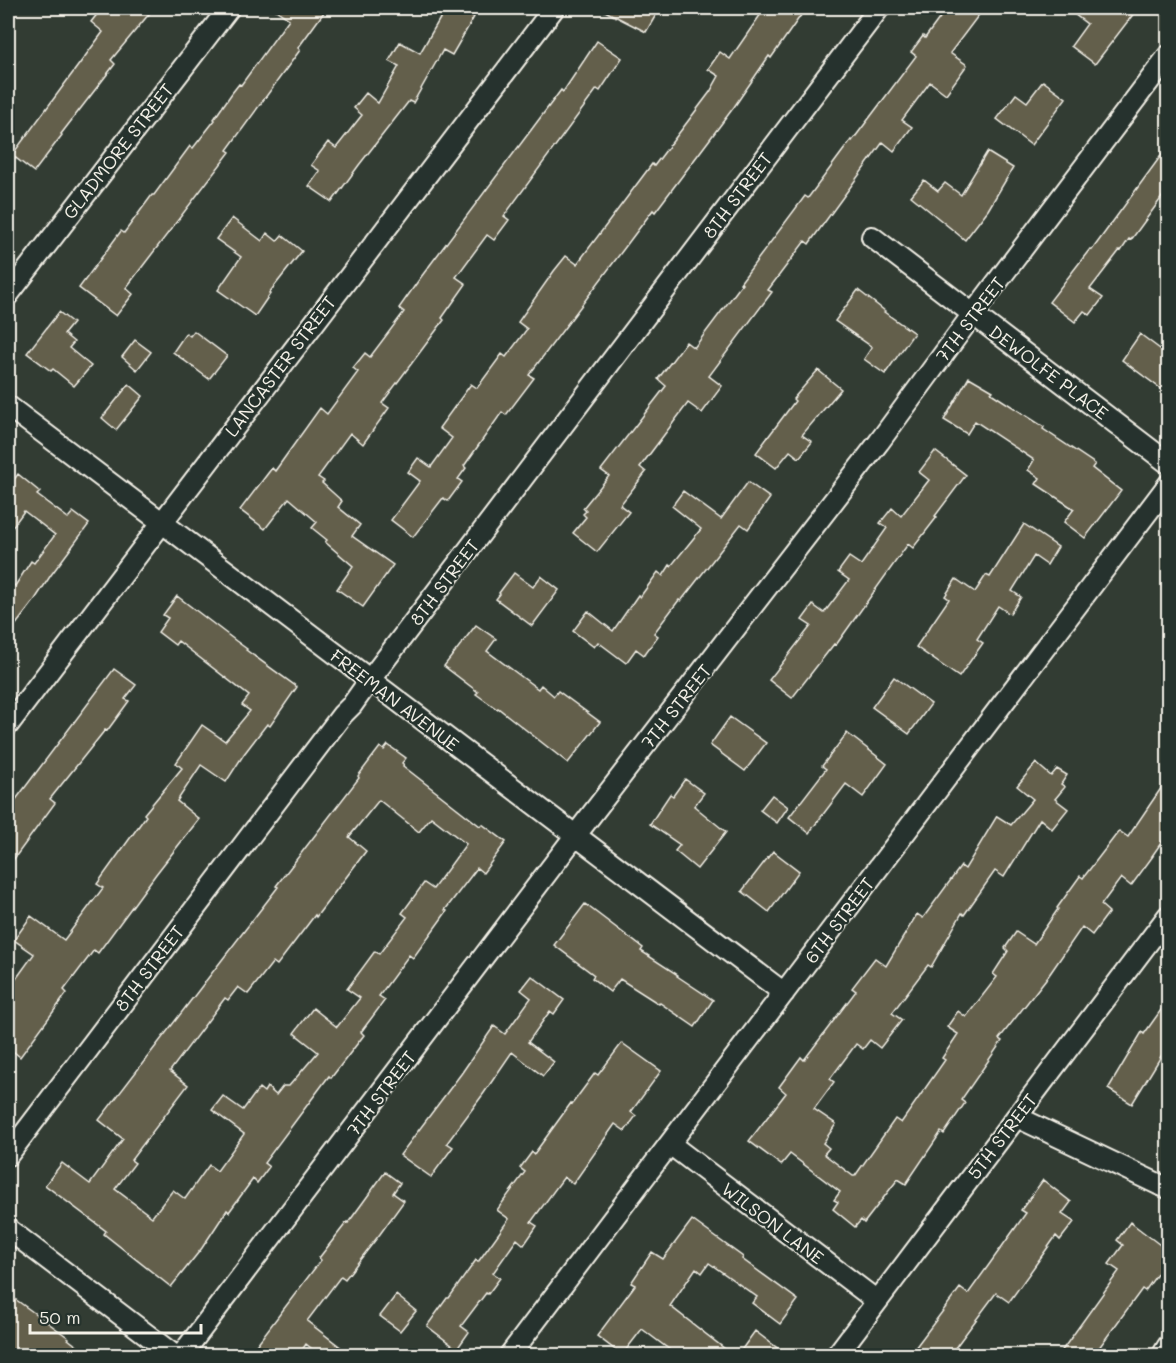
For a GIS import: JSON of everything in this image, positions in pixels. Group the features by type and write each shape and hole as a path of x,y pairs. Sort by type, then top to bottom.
{"street":[{"name":"GLADMORE STREET","path":"8,295 229,8"},
{"name":"LANCASTER STREET","path":"8,725 554,8"},
{"name":"8TH STREET","path":"8,1155 342,715 352,705 879,8"},
{"name":"7TH STREET","path":"182,1356 575,836 879,442 1168,56"},
{"name":"DEWOLFE PLACE","path":"872,237 1168,463"},
{"name":"FREEMAN AVENUE","path":"8,406 784,993"},
{"name":"6TH STREET","path":"509,1356 1168,485"},
{"name":"5TH STREET","path":"836,1356 1168,916"},
{"path":"1017,1117 1168,1188"},
{"name":"WILSON LANE","path":"670,1144 877,1301"},
{"path":"8,1229 175,1356"},
{"path":"1162,1356 1168,1346"}],"building":[{"path":"102,8 154,8 111,60 115,64 34,172 12,155 103,32 91,22"},
{"path":"273,8 327,8 298,48 300,50 227,150 230,152 126,288 133,294 116,316 79,288 121,231 124,233 190,146 193,148 215,120 232,93 239,84 241,85 289,19"},
{"path":"446,8 458,8 474,17 452,55 443,50 413,103 409,101 332,202 309,186 320,171 311,165 328,142 336,148 362,115 354,108 366,93 378,103 399,66 389,61 400,42 420,53"},
{"path":"599,8 660,8 646,32"},
{"path":"765,8 806,8 655,212 653,210 529,375 534,378 506,415 502,412 464,466 466,468 458,479 462,482 448,501 443,498 413,537 391,520 420,481 408,472 418,458 431,467 452,438 439,428 471,384 477,388 502,354 506,357 527,329 518,322 554,271 566,256 577,264 652,164 654,166 710,92 719,76 708,69 720,52 730,59"},
{"path":"947,8 984,8 950,53 967,65 946,94 930,82 902,120 912,127 894,151 883,142 809,244 805,241 768,290 772,292 709,376 722,386 702,413 688,403 640,467 646,472 620,505 629,512 597,552 573,533 586,517 583,514 586,511 583,508 609,476 601,470 666,386 658,379 686,342 694,348 805,196 808,198 916,56 911,52 923,36 925,38"},
{"path":"1066,8 1138,8 1095,64 1071,46 1087,24"},
{"path":"597,41 622,58 600,91 597,89 504,216 509,220 494,240 487,235 456,277 466,284 442,318 444,320 382,403 389,408 363,444 350,433 318,477 342,501 338,507 360,525 352,536 393,565 363,607 337,589 353,566 312,528 317,522 289,498 265,529 240,510 272,468 275,471 320,408 327,414 358,372 353,368 365,353 370,357 404,312 399,308 421,277 561,90 563,92"},
{"path":"1043,81 1066,98 1031,145 997,119 1016,94 1027,102"},
{"path":"1168,146 1168,189 1131,240 1129,239 1090,289 1103,298 1090,315 1084,311 1075,322 1049,302 1090,249 1092,250"},
{"path":"987,152 1013,168 988,210 965,240 911,196 924,180 938,191 945,183 961,195"},
{"path":"232,218 262,241 267,233 277,241 282,235 302,251 269,293 255,316 218,290 241,257 216,239"},
{"path":"858,290 914,333 885,374 864,359 872,347 835,321"},
{"path":"59,312 73,323 64,334 74,342 69,348 91,366 74,386 53,369 51,371 27,353"},
{"path":"194,331 227,356 209,379 173,352 186,333 190,336"},
{"path":"1140,334 1168,355 1168,394 1122,360"},
{"path":"135,340 151,352 137,370 122,357"},
{"path":"818,370 841,389 802,435 812,442 799,458 790,451 776,468 756,453 795,401 793,399"},
{"path":"969,377 993,391 991,393 1044,427 1043,429 1095,464 1092,468 1121,491 1085,538 1064,522 1074,509 1036,484 1040,478 1028,470 1034,460 975,421 967,434 944,420"},
{"path":"129,384 143,396 116,430 102,418"},
{"path":"935,451 966,475 913,548 908,544 836,645 834,644 792,698 769,680 811,626 802,620 813,605 824,613 849,580 838,572 849,557 861,565 887,528 880,523 892,508 901,516 929,480 919,472"},
{"path":"18,474 40,492 37,495 68,518 73,512 89,524 8,635 8,581 15,586 31,561 34,563 55,535 24,511 8,533 8,488"},
{"path":"748,482 770,498 748,529 741,524 681,601 679,600 654,633 658,636 644,655 636,649 626,663 598,642 594,647 573,631 588,611 613,631 638,595 640,597 658,572 663,576 701,529 672,506 683,491 721,519"},
{"path":"1024,524 1058,547 1047,565 1034,556 1012,591 1021,597 1010,614 998,606 977,639 983,643 959,677 916,647 949,599 945,596 956,579 975,592 986,575 990,577"},
{"path":"514,573 533,587 541,576 559,590 532,626 496,599"},
{"path":"177,596 297,687 270,726 267,724 244,754 226,782 201,765 177,801 199,819 98,953 94,950 64,990 67,993 20,1057 8,1047 8,990 34,954 14,940 31,916 64,940 103,888 97,884 146,816 144,814 182,768 176,763 202,725 225,741 250,711 242,705 249,696 178,641 175,645 158,632 168,618 163,615"},
{"path":"476,625 496,639 487,651 538,689 541,685 554,696 558,691 600,722 568,763 498,708 476,694 478,692 444,666"},
{"path":"114,669 136,685 125,699 129,701 50,799 55,803 8,867 8,810"},
{"path":"894,677 931,704 909,734 872,707"},
{"path":"730,717 766,743 745,771 710,745"},
{"path":"847,733 887,764 863,797 846,784 809,833 789,817 826,769 822,766"},
{"path":"388,745 406,758 402,763 403,766 480,826 482,824 506,842 483,873 477,868 413,958 409,955 379,996 385,1000 361,1032 364,1035 331,1078 329,1076 264,1163 269,1167 257,1183 253,1179 229,1212 227,1210 202,1248 171,1287 104,1234 106,1231 45,1185 62,1163 90,1184 123,1139 99,1120 278,887 276,886 380,747 384,750","holes":["379,800 419,832 431,817 466,844 433,889 424,883 402,913 407,917 379,954 375,951 347,989 360,998 337,1027 313,1008 294,1033 318,1052 289,1086 283,1086 276,1095 267,1087 264,1092 259,1088 243,1110 223,1096 212,1110 244,1134 217,1171 209,1165 185,1199 173,1190 152,1217 115,1189 135,1163 131,1160 188,1085 170,1071 225,998 228,1000 238,987 248,994 273,962 277,965 315,915 316,917 366,851 349,837"]},
{"path":"1036,763 1051,776 1057,769 1067,775 1061,784 1065,787 1055,799 1068,809 1052,829 1040,819 1004,877 995,871 964,915 962,913 931,967 928,965 892,1013 902,1020 880,1048 870,1040 863,1049 856,1044 830,1079 834,1082 814,1109 836,1124 823,1143 829,1148 824,1154 853,1176 895,1119 901,1123 945,1060 942,1058 958,1034 947,1027 958,1011 966,1017 997,977 993,974 1008,951 1005,948 1016,932 1034,944 1080,876 1083,878 1119,831 1128,837 1168,778 1168,833 1131,886 1121,878 1101,905 1109,912 1092,935 1082,927 1049,975 999,1039 1002,1041 961,1100 965,1103 944,1134 941,1132 906,1184 898,1179 864,1223 861,1220 855,1227 833,1209 838,1202 834,1200 840,1192 790,1154 781,1165 749,1141 786,1093 779,1087 801,1057 804,1060 856,991 852,988 875,958 886,966 917,914 923,918 961,866 965,869 997,816 1011,825 1033,799 1017,786"},
{"path":"685,779 704,793 694,806 726,832 697,869 675,851 680,845 650,824 670,794 673,796"},
{"path":"772,795 788,807 777,823 760,810"},
{"path":"773,851 799,871 769,912 742,891"},
{"path":"585,904 643,948 641,951 713,1000 695,1027 620,979 610,992 592,978 594,975 554,945"},
{"path":"532,976 564,1000 554,1014 550,1011 528,1042 554,1062 543,1076 512,1052 447,1143 453,1147 431,1177 400,1155 494,1026 505,1034 531,998 521,990"},
{"path":"1168,1000 1168,1045 1132,1104 1108,1089 1142,1032 1144,1034"},
{"path":"622,1043 661,1071 631,1112 636,1116 625,1131 615,1124 573,1184 564,1177 531,1222 537,1226 524,1245 517,1239 493,1273 500,1278 461,1326 469,1332 457,1349 427,1326 509,1219 497,1210 525,1172 520,1168 532,1152 534,1154 571,1103 595,1073 598,1075"},
{"path":"385,1172 400,1183 393,1193 404,1201 345,1279 341,1276 307,1321 352,1356 321,1356 306,1344 298,1356 265,1356 254,1348"},
{"path":"1043,1180 1071,1202 1062,1214 1074,1222 1060,1240 1056,1236 1009,1302 996,1293 949,1356 909,1356 960,1288 968,1294 1026,1213 1021,1210"},
{"path":"692,1220 798,1300 780,1324 752,1303 757,1297 709,1263 702,1273 696,1268 670,1306 734,1356 678,1356 642,1329 622,1355 597,1336 635,1285 631,1283 652,1252 663,1259"},
{"path":"1130,1222 1168,1251 1168,1259 1145,1291 1142,1289 1093,1356 1058,1356 1119,1271 1109,1264 1123,1245 1117,1240"},
{"path":"8,1294 69,1338 90,1356 8,1356"},
{"path":"396,1295 416,1311 400,1331 380,1316"},
{"path":"755,1331 788,1356 737,1356"}]}
